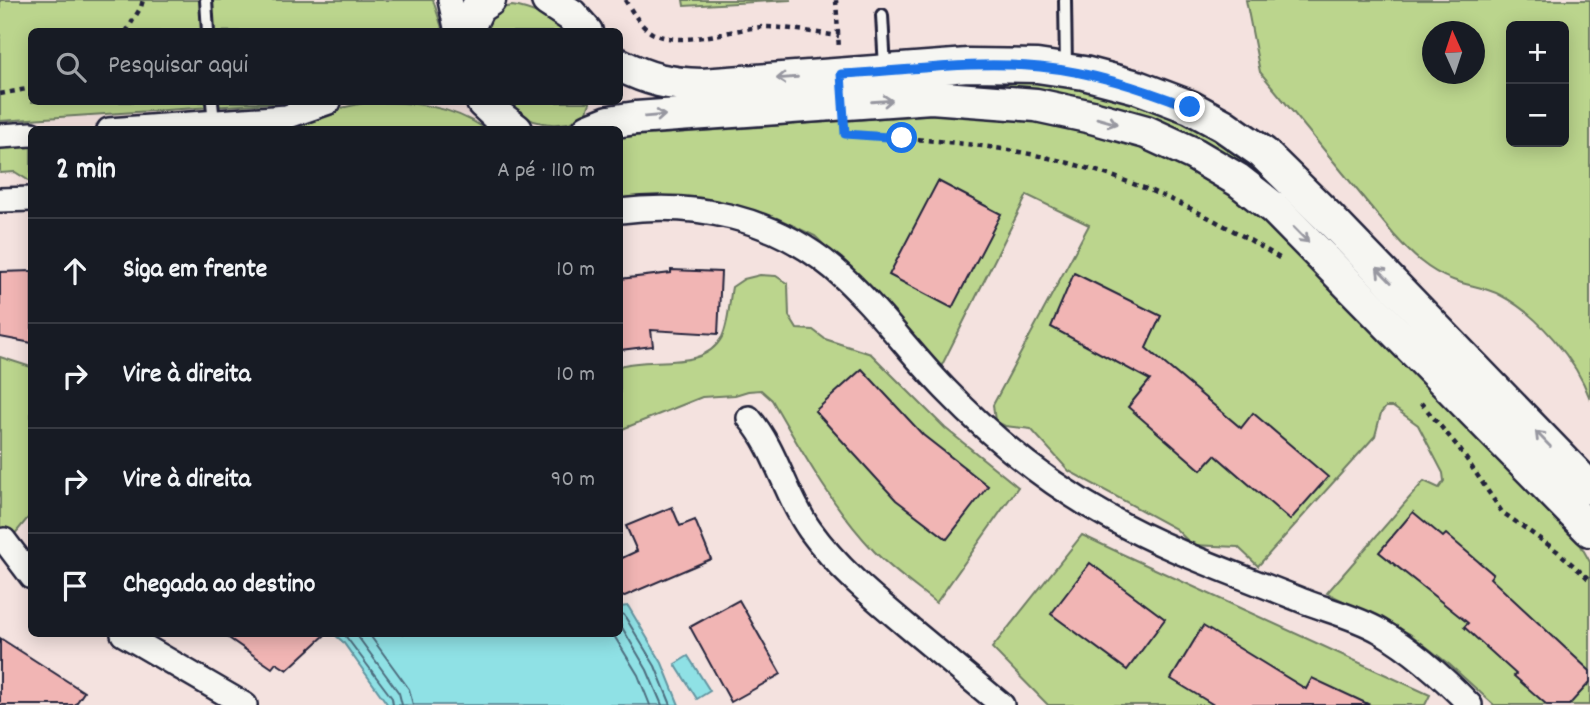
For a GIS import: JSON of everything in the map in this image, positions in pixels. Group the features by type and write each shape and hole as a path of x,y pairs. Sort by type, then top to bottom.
{"main road":[{"path":"468,28 478,7 489,0"},
{"path":"555,3 582,28"},
{"path":"598,126 609,122 842,89 886,72 968,65 1037,66 1137,86 1190,107 1223,125 1263,153 1590,488"},
{"path":"623,66 644,77 673,84 842,89 1036,105 1146,132 1194,154 1238,180 1275,209 1590,530"},
{"path":"484,105 511,126"},
{"path":"591,126 597,121 604,105"}],"street":[{"path":"450,0 456,28"},
{"path":"131,126 213,112 286,117 320,105"},
{"path":"0,136 28,134"},
{"path":"0,200 28,199"},
{"path":"623,211 684,208 728,214 799,244 832,268 867,302 945,390 988,430 1069,494 1144,537 1186,556 1378,629 1416,655 1469,704"},
{"path":"749,418 762,433 790,497 808,528 832,558 859,586 1002,705"},
{"path":"4,540 28,572"},
{"path":"128,637 245,705"}],"lane":[{"path":"206,0 208,28"},
{"path":"1065,0 1065,70"},
{"path":"882,15 886,72"}],"path":[{"path":"128,28 143,0"},
{"path":"625,0 651,32 669,37 712,36 764,27 839,36"},
{"path":"836,0 845,134 965,143 1036,155 1098,171 1161,194 1217,221 1283,260"},
{"path":"0,94 28,89"},
{"path":"1418,399 1459,448 1502,512 1557,551 1590,580"}],"green space":[{"path":"0,0 433,0 442,28 28,28 28,105 241,105 0,121"},
{"path":"683,0 791,0 684,6"},
{"path":"1246,0 1590,0 1590,399 1565,354 1554,339 1528,314 1494,292 1436,272 1420,261 1394,235 1260,72"},
{"path":"520,7 535,12 562,28 483,28 497,9"},
{"path":"1016,81 1073,87 1136,101 1203,130 1255,164 1289,200 1252,172 1036,91 977,84"},
{"path":"355,105 419,105 444,109 481,126 261,126"},
{"path":"510,105 590,105 580,118 563,124 534,121"},
{"path":"951,113 998,115 1058,123 1118,140 1176,163 1204,178 1257,212 1580,544 1590,562 1590,705 1494,705 1450,665 1410,634 1327,593 1424,481 1439,488 1444,481 1443,473 1418,425 1393,407 1386,407 1381,413 1375,436 1258,566 1238,547 1192,545 1176,529 1069,471 1031,429 1005,426 995,421 993,405 1089,225 1027,195 940,369 882,301 815,236 777,218 741,208 623,203 623,137"},
{"path":"28,141 28,180 15,172 0,173 0,143"},
{"path":"760,275 776,276 788,284 789,316 797,329 813,330 825,339 871,354 945,428 1018,487 936,603 874,551 845,517 772,400 761,390 702,397 623,429 623,365 690,359 713,348 724,331 732,287 744,279"},
{"path":"0,357 28,366 28,518 14,535 0,544"},
{"path":"1082,535 1430,695 1425,705 1048,705 992,648"}],"water":[{"path":"628,606 662,663 679,705 388,705 337,637 623,637 623,607"},
{"path":"688,656 710,691 697,699 675,664"}],"building":[{"path":"938,181 1001,214 952,308 889,275"},
{"path":"671,270 721,272 718,334 651,330 653,346 623,350 623,279 671,273"},
{"path":"28,271 28,342 0,337 0,272"},
{"path":"1074,273 1161,316 1146,348 1241,428 1253,413 1328,477 1290,520 1215,455 1201,470 1128,407 1150,380 1051,327"},
{"path":"862,369 923,435 988,486 947,539 896,500 815,411"},
{"path":"672,507 680,526 695,520 711,559 623,597 623,558 637,551 626,526"},
{"path":"1413,512 1443,537 1446,534 1493,574 1490,578 1590,671 1590,682 1569,705 1547,705 1464,627 1468,623 1379,552"},
{"path":"1090,563 1165,619 1127,670 1051,614"},
{"path":"739,600 781,674 731,702 690,627"},
{"path":"1203,626 1306,689 1312,678 1370,705 1214,705 1171,679"},
{"path":"227,637 323,637 287,670 276,663 272,668"},
{"path":"0,638 84,692 75,705 0,705"}],"route":[{"path":"902,138 845,134 841,74 968,65 1037,66 1084,73 1137,86 1190,107"}]}
